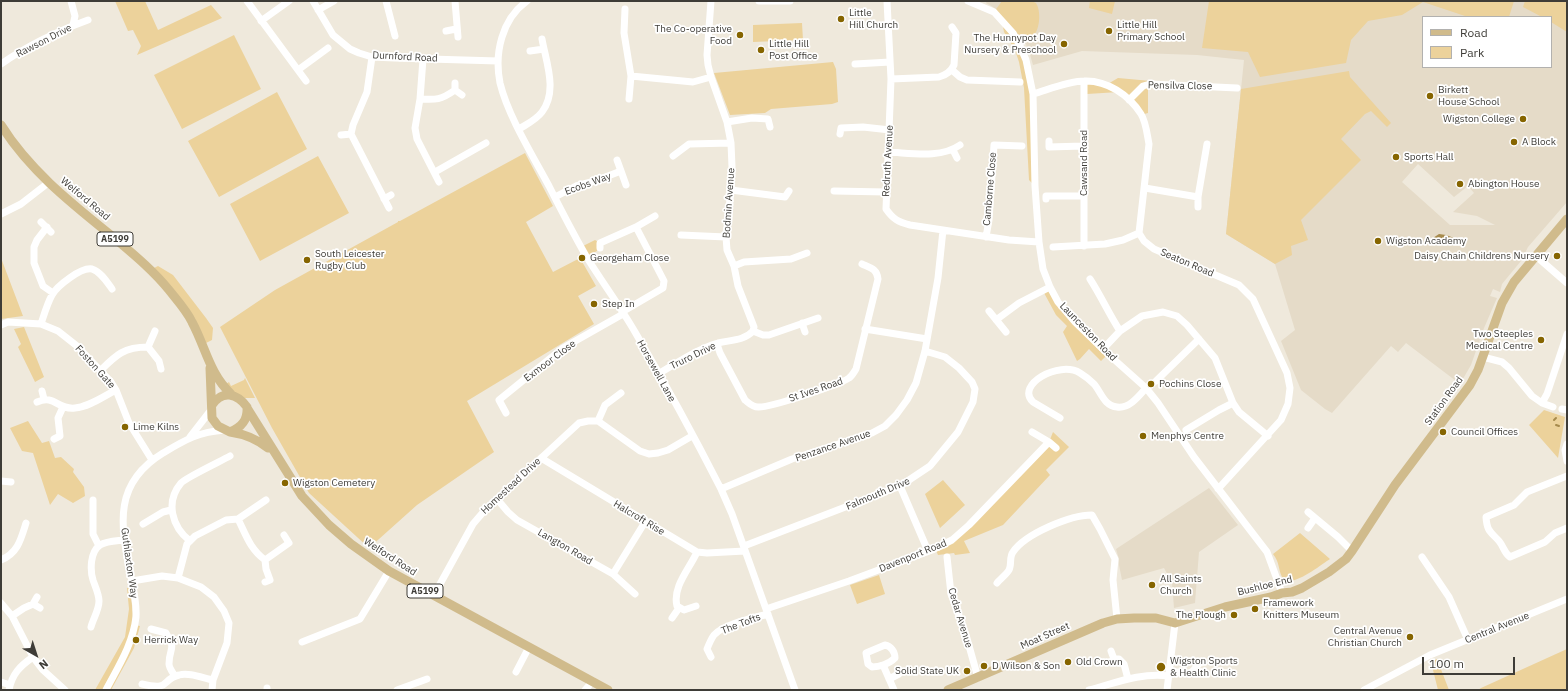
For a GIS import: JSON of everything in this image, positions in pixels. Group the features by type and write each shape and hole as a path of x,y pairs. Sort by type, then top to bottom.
{"main road":[{"name":"Welford Road","path":"1,125 4,137 48,183 137,257 169,290 192,321 210,366 219,382 230,394"},
{"name":"Station Road","path":"1352,551 1395,485 1467,390 1478,370 1502,303 1514,282 1567,219"},
{"name":"Welford Road","path":"210,366 212,407"},
{"path":"230,394 239,398 247,408 242,425 228,431 218,426 212,418 212,407 216,400 222,396 230,394"},
{"name":"Welford Road","path":"247,408 302,496 329,526 360,552 389,571 608,690"},
{"name":"Welford Road","path":"228,431 244,434 260,442 274,453"},
{"name":"Bushloe End","path":"1175,623 1191,617 1282,593 1292,592 1302,588 1329,572 1346,559 1352,551"},
{"name":"Moat Street","path":"948,690 1088,629 1117,619 1156,618 1175,623"}],"street":[{"path":"71,1 75,16 73,26"},
{"path":"247,1 306,81"},
{"path":"261,21 289,1"},
{"name":"Durnford Road","path":"313,1 333,35 341,43 359,53 372,57 423,60 498,61"},
{"path":"318,10 334,1"},
{"path":"386,1 395,36"},
{"path":"455,1 456,29 458,38"},
{"name":"Bodmin Avenue","path":"711,1 707,55 711,77 727,122 731,143 732,167 726,236 727,250 734,266 738,286 754,327 753,331"},
{"path":"764,1 790,1"},
{"name":"Redruth Avenue","path":"888,1 891,79 886,209 891,217 898,222 943,230 986,237 1039,242"},
{"name":"Launceston Road","path":"968,1 994,12 1013,33 1026,60 1033,94 1035,186 1039,242 1043,269 1050,287 1058,302 1076,322 1146,388 1218,489 1267,552 1282,593"},
{"path":"498,61 501,39 507,24 514,13 525,2"},
{"path":"625,9 628,21 624,33 631,76 629,99"},
{"name":"Rawson Drive","path":"1,64 15,55 88,20"},
{"path":"891,79 939,77 952,70 954,66 956,33 952,27"},
{"path":"446,31 456,29"},
{"path":"519,129 536,119 542,112 548,100 550,84 542,39"},
{"path":"298,70 328,48"},
{"path":"530,51 544,49"},
{"path":"372,57 367,92 353,125 351,134 389,208"},
{"path":"423,60 420,99 415,128 416,139 439,182"},
{"name":"Horsewell Lane","path":"498,61 500,82 519,129 587,257 634,331 721,489 732,514 795,690"},
{"path":"855,64 890,62"},
{"path":"952,70 960,78 967,80 1010,78 1020,82"},
{"path":"631,76 693,82 711,77"},
{"path":"1033,94 1084,81 1106,85 1119,92 1129,100 1141,115 1147,131 1149,144 1139,233 1123,240 1105,244 1053,247"},
{"name":"Cawsand Road","path":"1084,81 1084,246"},
{"name":"Pensilva Close","path":"1129,100 1143,86 1150,84 1237,88"},
{"path":"420,99 437,100 445,97 455,86 462,95"},
{"path":"727,122 752,118 769,118 770,127"},
{"path":"840,134 841,128 863,127 890,130"},
{"path":"341,135 351,134"},
{"path":"1049,141 1049,147 1083,146"},
{"path":"434,172 486,143"},
{"path":"677,156 689,144 731,143"},
{"name":"Camborne Close","path":"986,237 989,220 991,144 1022,146"},
{"path":"1198,207 1198,197 1207,144"},
{"path":"888,152 938,154 953,150 960,145"},
{"path":"953,150 957,158"},
{"name":"Ecobs Way","path":"617,160 626,185"},
{"name":"Ecobs Way","path":"555,197 576,186 595,181 621,171"},
{"path":"1,214 21,204 48,183"},
{"path":"1145,188 1198,197"},
{"path":"731,190 787,196"},
{"path":"834,191 886,192"},
{"path":"384,199 391,195"},
{"path":"1046,195 1084,196"},
{"path":"598,244 636,227 655,216"},
{"path":"46,227 34,247 34,263 43,286 53,293"},
{"path":"622,313 668,285 636,227"},
{"name":"Penzance Avenue","path":"721,489 792,459 872,434 885,426 896,415 908,400 916,384 925,351 938,278 943,230"},
{"name":"Seaton Road","path":"1139,233 1144,241 1154,249 1239,285 1253,299 1287,373 1290,388 1288,404 1281,420 1218,489"},
{"path":"681,234 726,236"},
{"path":"734,266 744,262 791,258 807,253"},
{"path":"1536,256 1567,283"},
{"name":"St Ives Road","path":"717,344 720,353 745,400 752,406 765,407 838,384 849,378 856,368 878,279 878,274 874,269 862,264"},
{"path":"41,324 53,293 75,274 84,269 93,270 100,274 112,289"},
{"path":"1090,279 1120,331"},
{"path":"996,320 1019,303 1050,287"},
{"path":"989,311 1006,332"},
{"path":"1103,349 1120,331 1142,316 1163,312 1177,316 1215,358 1233,403 1239,412 1268,436"},
{"name":"Exmoor Close","path":"506,413 497,396 509,393 563,348 622,313"},
{"path":"753,331 763,335 769,335 818,318"},
{"name":"Foston Gate","path":"1,325 8,322 41,324 58,331 77,346 111,382 116,390 129,423 152,460"},
{"path":"802,323 805,332"},
{"path":"865,329 927,339"},
{"path":"148,347 155,331"},
{"name":"Truro Drive","path":"658,374 690,355 717,344 744,338 753,331"},
{"path":"1542,403 1567,334"},
{"path":"1156,381 1199,339"},
{"path":"101,370 115,356 125,350 138,347 148,347 162,360 161,369"},
{"name":"Falmouth Drive","path":"744,548 900,486 930,466 940,456 958,432 975,397 975,389 972,382 959,368 945,357 925,351"},
{"path":"1483,357 1502,362 1509,368 1532,396 1542,403 1553,407"},
{"path":"1060,418 1029,399 1028,394 1030,386 1052,370 1074,370 1095,385 1104,400 1112,407 1123,407 1137,398 1146,388"},
{"path":"37,402 44,399 50,399 63,407 76,408 90,404 116,390"},
{"path":"42,391 44,399"},
{"path":"621,393 605,405 598,421 640,451 649,454 658,453 668,450 692,436"},
{"path":"1098,405 1104,400"},
{"path":"1186,430 1233,403"},
{"path":"54,439 60,436 58,418 63,407"},
{"name":"Guthlaxton Way","path":"190,437 212,407"},
{"name":"Homestead Drive","path":"434,596 473,524 484,510 579,423 588,420 598,421"},
{"name":"Guthlaxton Way","path":"106,690 131,642 136,615 132,581 124,540 124,512 130,484 152,460 190,437 207,432 228,431"},
{"path":"1032,432 1056,448"},
{"name":"Davenport Road","path":"767,611 928,551 952,540 970,526 1049,442"},
{"path":"1567,444 1567,461"},
{"path":"190,541 179,531 171,510 173,497 181,482 216,468 230,456"},
{"name":"Halcroft Rise","path":"541,458 697,552 707,553 744,548"},
{"path":"1567,476 1527,492 1514,505 1486,517 1491,534 1500,542 1506,555 1510,557 1545,542 1555,533 1567,528"},
{"path":"1,481 11,482"},
{"path":"900,486 928,551"},
{"name":"Langton Road","path":"497,499 517,520 613,574 635,594"},
{"path":"93,500 93,534 99,546"},
{"path":"178,578 187,544 190,541 207,533 226,520 238,519 266,500"},
{"path":"143,524 163,512 171,510"},
{"path":"1308,512 1352,551"},
{"path":"997,583 1010,570 1011,554 1018,545 1053,524 1082,515 1092,515 1100,528 1114,559 1113,580 1117,619"},
{"path":"1308,528 1316,518"},
{"path":"238,519 250,546 266,560"},
{"path":"613,574 645,522"},
{"path":"1,560 14,552 20,542 23,526"},
{"path":"266,560 290,543 284,535"},
{"path":"90,627 99,600 91,566 95,552 99,546 108,542 124,540"},
{"path":"696,606 684,610 679,608 677,606 676,595 697,552"},
{"name":"Cedar Avenue","path":"947,557 950,594 966,635 978,678"},
{"path":"1422,557 1449,597 1468,640"},
{"path":"265,582 270,580 266,569 266,560"},
{"path":"302,642 360,619 389,571"},
{"path":"1008,572 1014,577"},
{"path":"132,581 162,576 178,578 201,587 214,598 224,612 229,623 227,643 213,680 212,690"},
{"path":"12,616 33,604 37,597"},
{"name":"Central Avenue","path":"1364,690 1430,655 1567,599"},
{"path":"1,603 12,616 42,670 65,690"},
{"path":"33,604 40,608"},
{"path":"672,618 679,608"},
{"name":"The Tofts","path":"706,652 710,641 715,634 724,628 767,611"},
{"path":"86,614 94,617"},
{"path":"1167,690 1175,623"},
{"path":"151,629 163,630 166,633 173,647 169,666 175,676"},
{"path":"516,672 529,647"},
{"path":"1111,650 1114,659 1119,659 1124,664 1128,679"},
{"path":"1,682 9,687 17,670 34,657"},
{"path":"883,664 894,690"},
{"path":"1089,690 1128,679 1156,674 1190,674 1199,664"},
{"path":"142,684 153,689 160,690 175,676 181,674 213,680"},
{"path":"889,679 899,674"},
{"path":"397,690 427,679"},
{"path":"585,690 593,681"}],"shaded area":[{"path":"987,1 1567,1 1567,202 1528,247 1521,261 1502,284 1500,292 1493,289 1490,296 1497,298 1484,328 1471,365 1460,384 1406,343 1398,352 1391,346 1332,413 1301,390 1281,341 1295,330 1275,264 1226,234 1244,60 1197,55 1082,51 1033,65 1023,38 1011,23 993,7 986,3","holes":["1418,164 1454,197 1468,186 1474,193 1453,212 1477,216 1495,225 1450,225 1402,182"]},
{"path":"1439,234 1454,238 1454,243 1444,245 1433,240 1433,238"},
{"path":"1209,488 1238,525 1199,552 1195,603 1174,608 1172,583 1164,568 1122,580 1116,549"}],"green space":[{"path":"115,1 145,1 158,30 211,5 222,18 137,55 141,46 133,30 128,31"},
{"path":"1002,1 1031,1 1036,3 1039,10 1039,23 1037,31 1031,39 1020,46 1030,78 1035,186 1029,180 1024,88 1019,62 1015,50 1004,32 1002,21 994,12"},
{"path":"1090,1 1115,1 1112,14 1089,8"},
{"path":"1209,1 1514,1 1509,16 1465,16 1423,2 1402,15 1368,21 1351,40 1346,63 1260,77 1248,52 1202,48"},
{"path":"1525,1 1567,1 1567,32 1552,23 1552,16 1540,16 1523,7"},
{"path":"802,23 803,40 753,42 753,25"},
{"path":"234,35 261,89 182,129 154,75"},
{"path":"833,62 836,69 838,102 832,104 771,109 765,113 730,115 714,73"},
{"path":"1349,71 1350,77 1391,123 1387,127 1371,111 1365,114 1341,139 1361,160 1301,220 1308,240 1291,246 1292,255 1275,264 1226,234 1241,89"},
{"path":"1118,78 1151,81 1148,89 1148,113 1141,115 1119,92 1087,94 1084,81 1106,85"},
{"path":"277,92 307,149 219,197 188,141"},
{"path":"525,153 553,206 526,222 553,272 580,258 596,286 578,296 594,324 467,401 494,452 417,505 369,548 309,493 272,428 220,327 275,290 398,221"},
{"path":"318,156 349,213 260,261 230,204"},
{"path":"595,240 600,243 600,249 587,257 581,247"},
{"path":"1,258 23,316 1,319"},
{"path":"158,266 173,275 206,318 213,328 212,340 202,345 192,321 150,270"},
{"path":"1050,287 1058,302 1108,354 1101,361 1089,349 1077,361 1063,332 1067,326 1056,315 1043,291"},
{"path":"24,327 44,377 35,382 18,347 21,344 14,329"},
{"path":"245,378 255,398 239,398 223,386 229,382 231,386 244,380"},
{"path":"1544,410 1565,417 1558,458 1529,425"},
{"path":"28,421 42,443 49,441 55,458 61,457 74,469 73,472 84,487 85,496 73,503 58,494 50,505 33,453 22,451 10,428"},
{"path":"1053,432 1069,447 1046,470 1050,475 1003,525 964,541 970,553 938,555 935,548 952,540 1049,442"},
{"path":"943,480 965,505 940,528 925,494"},
{"path":"1300,533 1330,559 1298,579 1291,581 1286,580 1282,577 1277,560 1273,554"},
{"path":"879,575 885,594 857,604 850,585"},
{"path":"127,588 130,588 133,611 133,620 128,642 102,690 95,690 125,637 129,609"},
{"path":"135,625 140,626 134,648 111,690 105,690"},
{"path":"1567,649 1567,690 1478,690 1481,688"},
{"path":"1437,659 1449,690 1438,690 1431,662"}],"place":[{"name":"Little Hill Church","path":"841,19"},
{"name":"Little Hill Primary School","path":"1109,31"},
{"name":"The Co-operative Food","path":"740,35"},
{"name":"The Hunnypot Day Nursery & Preschool","path":"1064,44"},
{"name":"Little Hill Post Office","path":"761,50"},
{"name":"Birkett House School","path":"1430,96"},
{"name":"Wigston College","path":"1523,119"},
{"name":"A Block","path":"1514,142"},
{"name":"Sports Hall","path":"1396,157"},
{"name":"Abington House","path":"1460,184"},
{"name":"Wigston Academy","path":"1378,241"},
{"name":"Daisy Chain Childrens Nursery","path":"1557,256"},
{"name":"Georgeham Close","path":"582,258"},
{"name":"South Leicester Rugby Club","path":"307,260"},
{"name":"Step In","path":"594,304"},
{"name":"Two Steeples Medical Centre","path":"1541,340"},
{"name":"Pochins Close","path":"1151,384"},
{"name":"Lime Kilns","path":"125,427"},
{"name":"Council Offices","path":"1443,432"},
{"name":"Menphys Centre","path":"1143,436"},
{"name":"Wigston Cemetery","path":"285,483"},
{"name":"All Saints Church","path":"1152,585"},
{"name":"Framework Knitters Museum","path":"1255,609"},
{"name":"The Plough","path":"1234,615"},
{"name":"Central Avenue Christian Church","path":"1410,637"},
{"name":"Herrick Way","path":"136,640"},
{"name":"Old Crown","path":"1068,662"},
{"name":"D Wilson & Son","path":"984,666"},
{"name":"Wigston Sports & Health Clinic","path":"1161,667"},
{"name":"Solid State UK","path":"967,671"}]}
